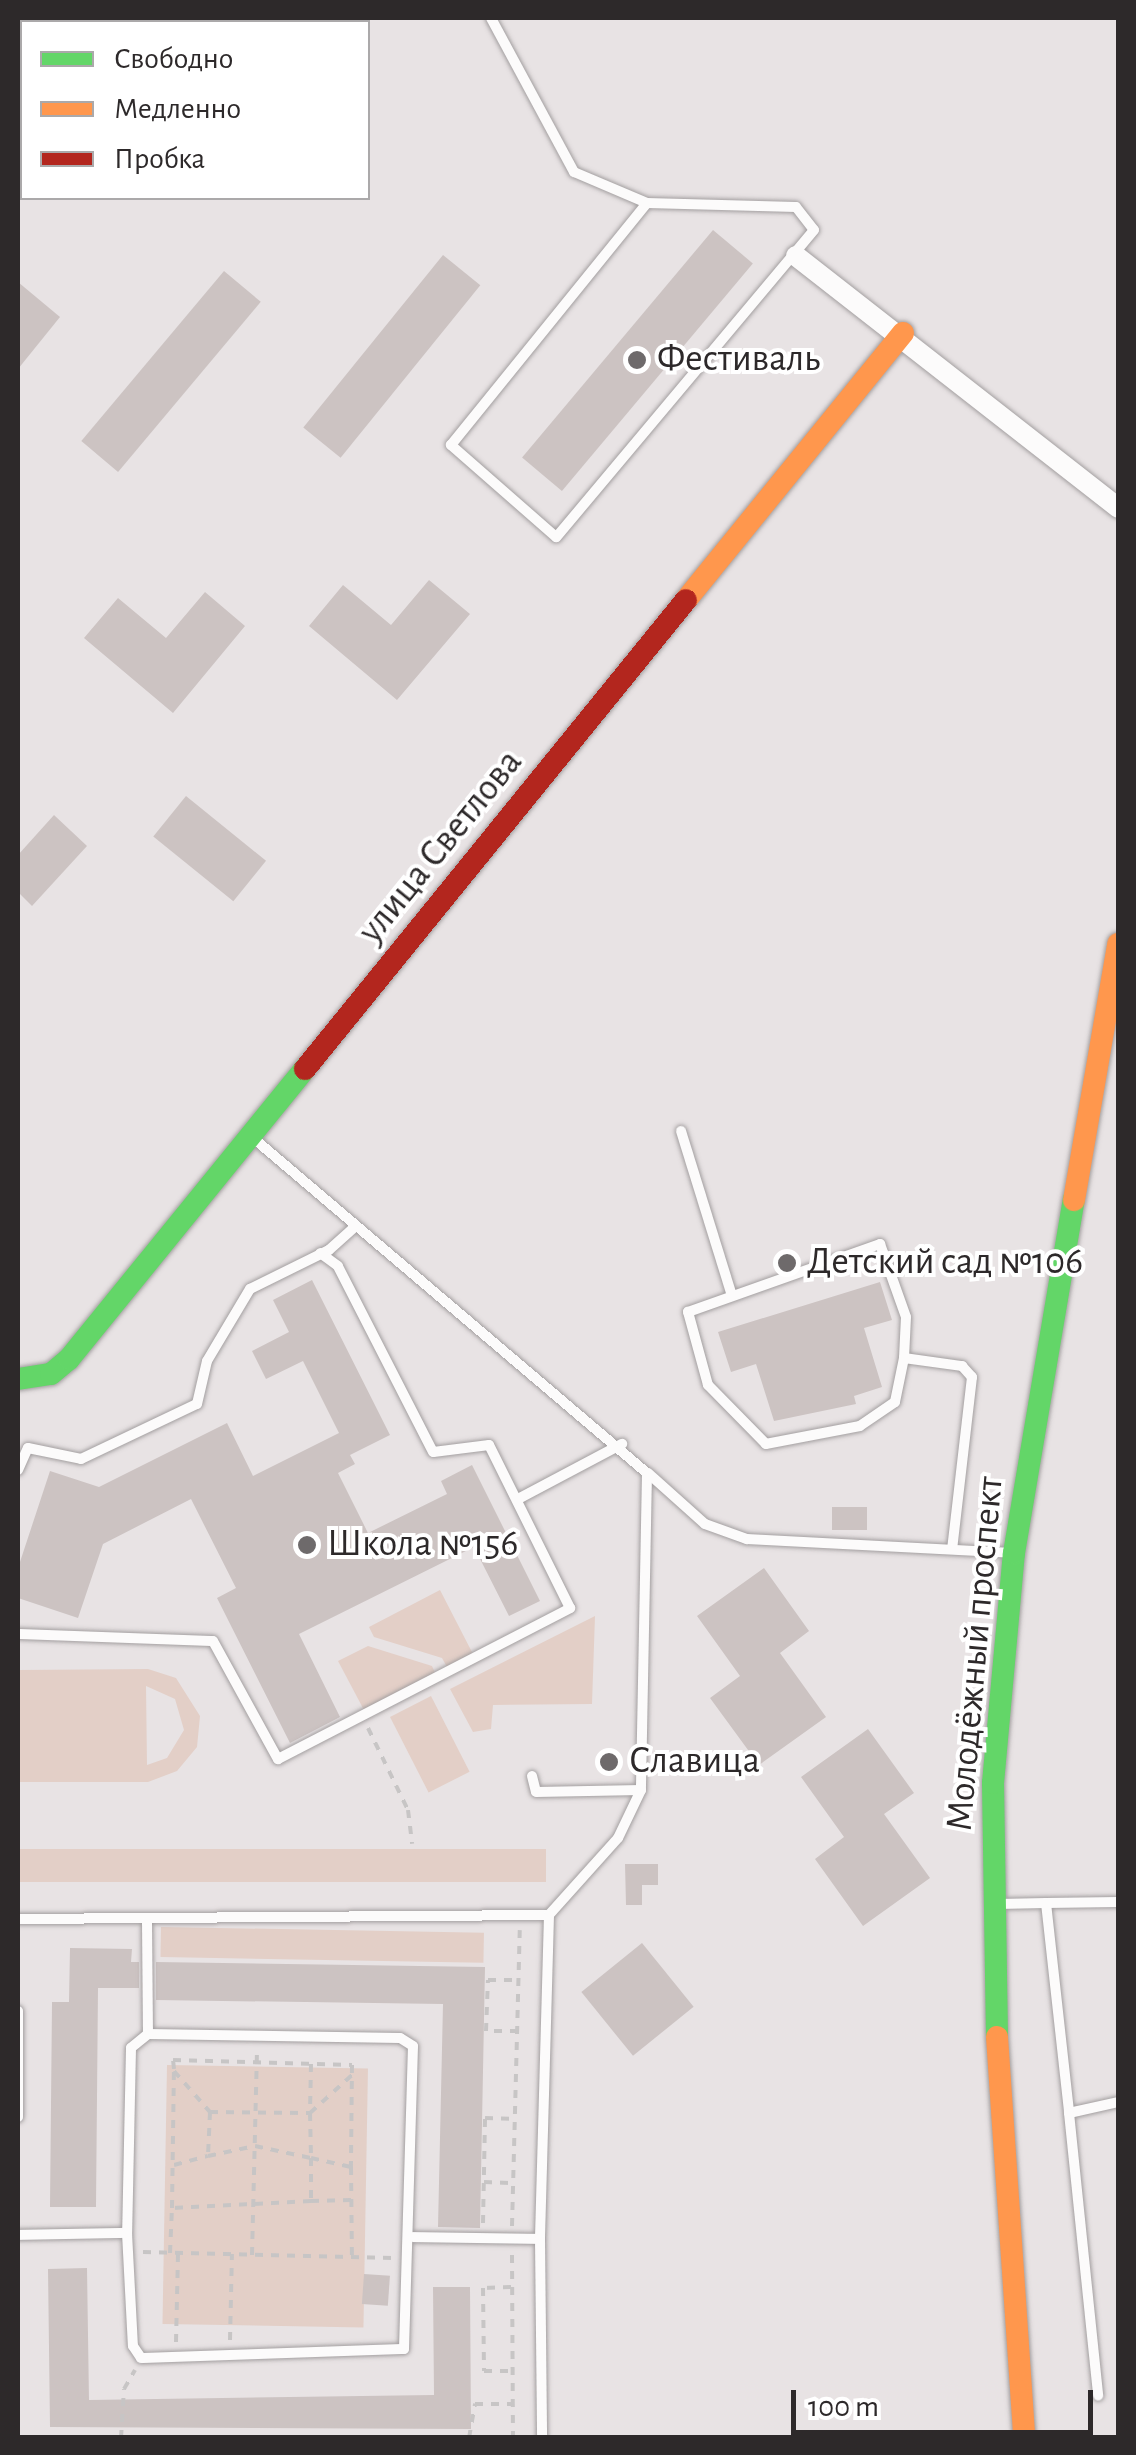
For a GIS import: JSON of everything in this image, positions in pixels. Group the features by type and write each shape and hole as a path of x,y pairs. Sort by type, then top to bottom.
{"street":[{"path":"796,256 903,333 1118,508"},
{"name":"улица Светлова","path":"18,1379 51,1374 69,1358 903,333"},
{"name":"Молодёжный проспект","path":"1024,2438 999,2152 992,1784 1014,1554 1118,944"}],"lane":[{"path":"491,18 574,172 647,202 796,207 814,230 556,537 451,445 647,202"},
{"path":"681,1131 731,1293"},
{"path":"251,1136 622,1444 647,1473 705,1524 747,1539 1014,1554"},
{"path":"18,1470 28,1448 81,1460 197,1404 208,1361 250,1289 320,1253 356,1226"},
{"path":"880,1244 906,1317 904,1358 895,1402 860,1426 762,1443 708,1384 687,1319 695,1306 880,1244"},
{"path":"18,1634 213,1642 278,1759 364,1718 570,1608 518,1499 484,1441 446,1456 433,1452 338,1266 320,1253"},
{"path":"904,1358 962,1366 972,1377 952,1549"},
{"path":"518,1499 622,1444"},
{"path":"544,2437 540,2239 549,1915 618,1838 641,1790 647,1473"},
{"path":"532,1776 536,1792 641,1790"},
{"path":"994,1904 1118,1902"},
{"path":"1046,1903 1098,2396"},
{"path":"18,1919 549,1915"},
{"path":"147,1921 148,2034"},
{"path":"18,2011 18,2118"},
{"path":"148,2034 400,2038 413,2046 414,2237 404,2349 175,2362 141,2358 133,2346 127,2234 131,2048 148,2034"},
{"path":"1070,2113 1118,2102"},
{"path":"18,2235 127,2234"},
{"path":"414,2237 540,2239"}],"path":[{"path":"364,1718 408,1810 412,1844"},
{"path":"514,2438 512,2239 521,1916"},
{"path":"518,2031 486,2031 488,1980 519,1980"},
{"path":"252,2255 257,2034"},
{"path":"170,2253 173,2060 352,2065 352,2257"},
{"path":"311,2064 312,2201"},
{"path":"174,2071 210,2112 208,2156"},
{"path":"210,2112 310,2113 352,2075"},
{"path":"483,2238 485,2118 515,2119"},
{"path":"172,2165 254,2146 351,2167"},
{"path":"484,2182 514,2183"},
{"path":"172,2208 352,2200"},
{"path":"128,2252 413,2258"},
{"path":"175,2362 178,2253"},
{"path":"230,2360 232,2254"},
{"path":"512,2287 483,2288 484,2371 513,2372"},
{"path":"121,2438 124,2390 141,2358"},
{"path":"469,2438 475,2404 513,2404"}],"shaded area":[{"path":"440,1590 474,1656 448,1669 442,1658 374,1637 369,1627"},
{"path":"595,1616 592,1704 493,1705 491,1729 473,1732 450,1689"},
{"path":"368,1646 432,1666 436,1675 365,1712 338,1661"},
{"path":"148,1669 176,1678 200,1716 197,1747 177,1771 148,1782 18,1782 18,1670","holes":["146,1686 175,1699 184,1730 167,1758 147,1765"]},
{"path":"431,1696 470,1772 429,1793 390,1717"},
{"path":"18,1849 546,1849 546,1882 18,1882"},
{"path":"161,1927 484,1933 483,1963 160,1957"},
{"path":"167,2065 368,2069 363,2327 162,2324"}],"building":[{"name":"Фестиваль","path":"713,230 753,263 562,491 522,458"},
{"path":"443,255 480,285 341,458 303,428"},
{"path":"224,271 261,302 118,472 81,441"},
{"path":"18,282 60,317 18,369"},
{"path":"429,580 470,614 397,700 309,626 343,585 391,625"},
{"path":"205,592 245,626 173,713 84,638 118,598 166,638"},
{"path":"186,796 266,861 233,901 153,836"},
{"path":"54,815 87,846 32,906 18,892 18,855"},
{"path":"312,1280 390,1435 350,1455 355,1464 338,1473 368,1533 447,1494 441,1481 472,1465 540,1601 509,1616 474,1547 299,1634 340,1717 290,1743 217,1598 236,1588 191,1499 103,1544 78,1618 18,1598 18,1568 50,1471 99,1487 227,1423 253,1476 339,1433 303,1361 266,1379 252,1351 289,1332 273,1300"},
{"path":"880,1282 892,1320 864,1328 882,1387 854,1396 856,1404 774,1421 756,1364 731,1372 718,1332"},
{"path":"832,1507 867,1507 867,1530 832,1530"},
{"path":"764,1568 809,1631 780,1653 826,1717 759,1765 710,1698 740,1676 697,1616"},
{"path":"868,1729 914,1793 884,1814 930,1878 863,1926 815,1859 844,1837 801,1777"},
{"path":"625,1864 658,1864 658,1885 642,1885 642,1905 626,1905"},
{"path":"642,1943 694,2007 633,2056 581,1992"},
{"path":"70,1948 132,1949 131,1962 139,1962 139,1988 98,1988 96,2207 50,2207 52,2002 69,2002"},
{"path":"156,1962 485,1967 480,2228 438,2227 443,2004 156,2000"},
{"path":"87,2268 89,2400 434,2395 433,2287 470,2287 471,2429 50,2427 48,2269"},
{"path":"364,2274 390,2276 388,2306 362,2304"}],"traffic: fast":[{"path":"18,1379 51,1374 69,1359 305,1069"},
{"path":"997,2037 993,1783 1014,1553 1074,1200"}],"traffic: slow":[{"path":"686,600 903,333"},
{"path":"1074,1200 1118,944"},
{"path":"997,2037 1024,2438"}],"traffic: jam":[{"path":"305,1069 686,600"}],"place":[{"name":"Фестиваль","path":"637,360"},
{"name":"Детский сад №106","path":"787,1263"},
{"name":"Школа №156","path":"307,1545"},
{"name":"Славица","path":"609,1762"}]}
